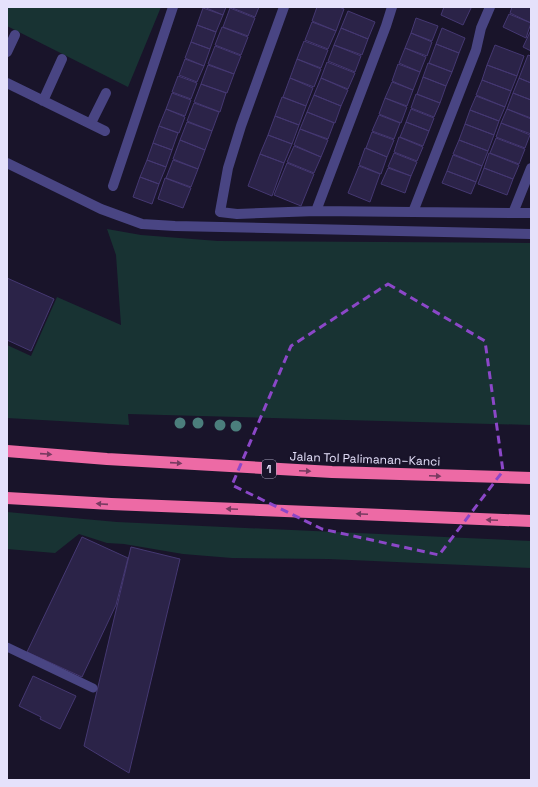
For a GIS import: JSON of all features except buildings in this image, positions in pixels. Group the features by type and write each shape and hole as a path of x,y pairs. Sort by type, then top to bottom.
{"highway":[{"name":"Jalan Tol Palimanan–Kanci","path":"7,451 107,459 332,472 531,478"},
{"path":"7,498 110,504 531,521"}],"street":[{"path":"113,186 173,7"},
{"path":"284,7 241,126 228,168 220,212 237,214 316,211 531,213"},
{"path":"316,211 392,7"},
{"path":"413,212 476,50 481,28 490,7"},
{"path":"7,52 15,35"},
{"path":"43,101 62,58"},
{"path":"7,83 105,131"},
{"path":"91,123 106,93"},
{"path":"7,163 100,209 142,224 531,234"},
{"path":"513,213 531,168"}],"lane":[{"path":"7,647 93,688"}],"highlighted area":[{"path":"388,284 485,341 503,471 439,555 322,529 232,485 291,346"}],"green space":[{"path":"7,7 161,7 128,87 7,26"},
{"path":"107,229 141,235 218,241 531,243 531,425 128,414 129,425 7,418 7,345 31,356 57,297 121,325 116,255"},
{"path":"7,512 117,522 531,541 531,568 328,559 232,558 183,554 124,544 107,543 79,534 55,553 7,549"}]}
